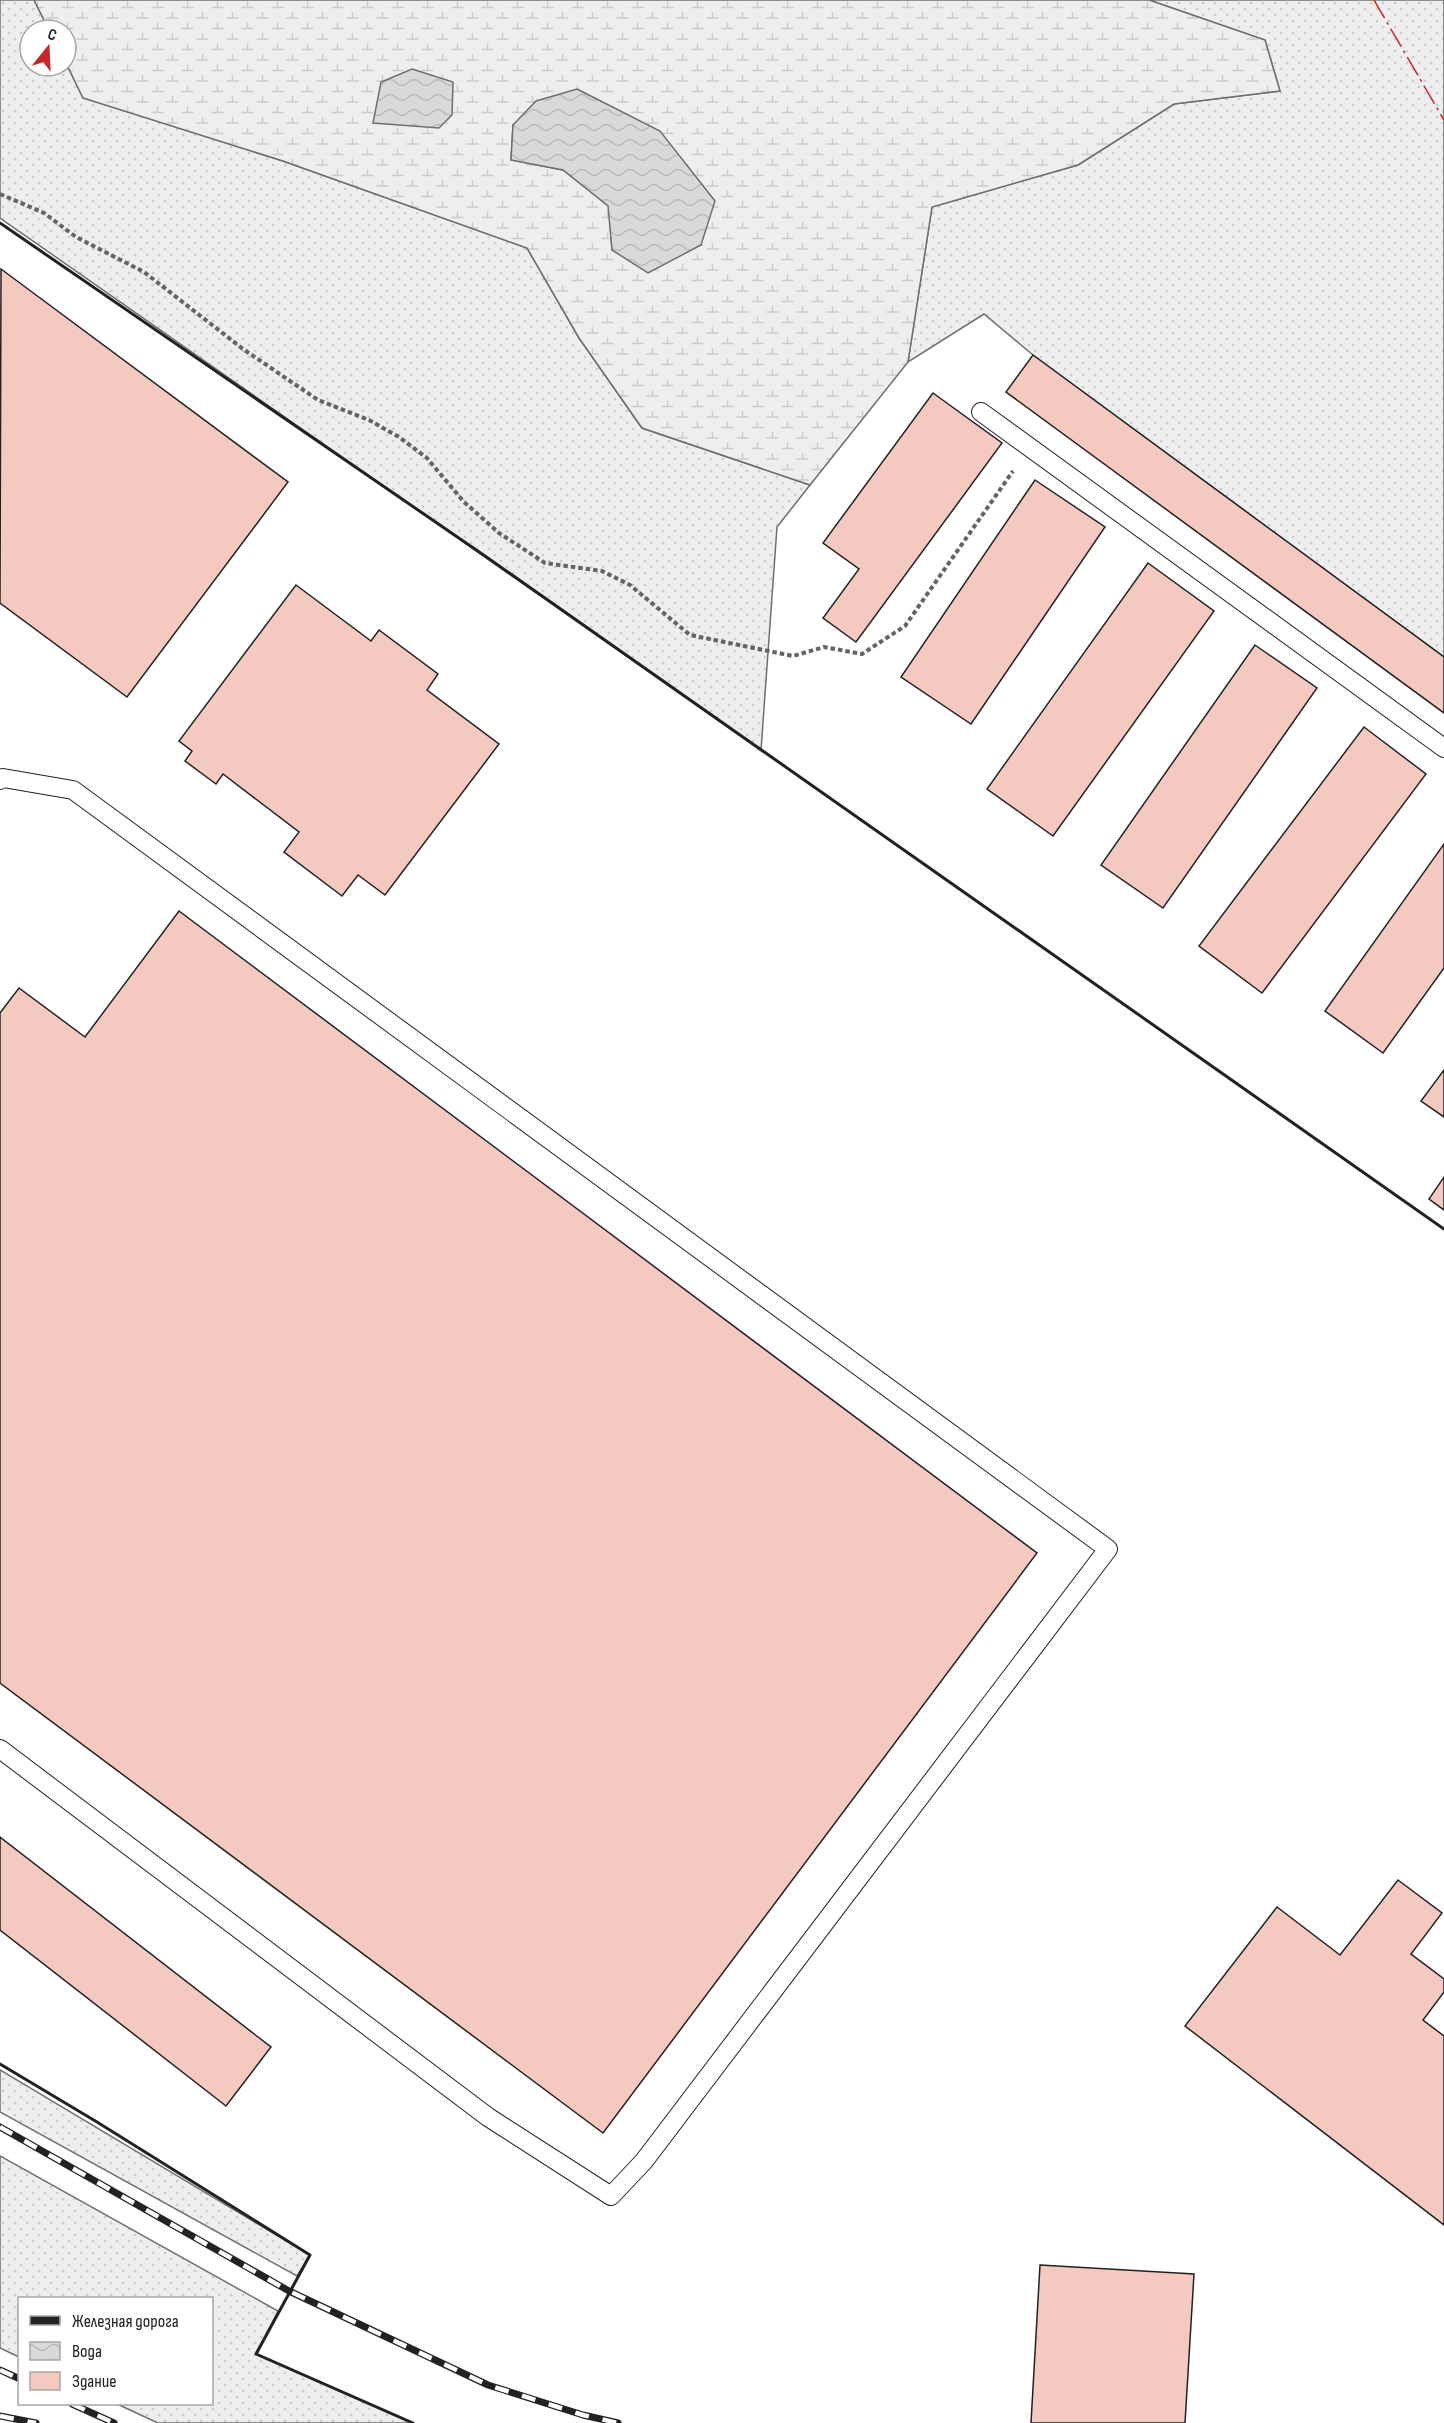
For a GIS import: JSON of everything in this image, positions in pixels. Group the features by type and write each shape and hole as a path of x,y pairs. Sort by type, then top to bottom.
{"lane":[{"path":"981,412 1444,748"},
{"path":"0,780 3,778 73,790 1108,1549 644,2161 611,2196 488,2117 0,1749"}],"path":[{"path":"0,194 44,213 76,237 144,272 243,349 318,400 369,420 399,437 427,458 472,510 524,551 545,563 602,571 630,585 690,635 793,656 824,647 862,654 905,626 998,496 1028,446"}],"green space":[{"path":"0,0 34,0 43,18 18,18 18,78 73,78 83,98 283,161 527,248 579,338 642,428 810,485 777,527 761,750 0,218"},
{"path":"34,0 1149,0 1265,40 1280,91 1174,104 1078,165 932,207 908,362 810,485 642,428 579,338 527,248 283,161 83,98 73,78 78,78 78,18 43,18","holes":["513,125 701,245 612,250 609,206 563,170 511,160"]},
{"path":"1149,0 1444,0 1444,657 1033,355 984,314 908,362 932,207 1078,165 1174,104 1280,91 1265,40"},
{"path":"0,2070 310,2255 297,2276 0,2112"},
{"path":"0,2156 278,2311 257,2354 413,2423 158,2423 119,2405 213,2405 213,2297 18,2297 18,2357 0,2348"}],"water":[{"path":"412,69 453,82 452,115 439,128 373,123 381,82"},
{"path":"577,89 660,131 715,201 701,245 648,273 612,250 608,206 563,170 511,160 513,125 536,101"}],"building":[{"path":"1,269 288,482 127,697 0,603"},
{"path":"1033,355 1444,657 1444,713 1006,392"},
{"path":"933,393 1002,443 856,642 823,618 859,569 823,543"},
{"path":"1035,480 1105,527 971,724 901,677"},
{"path":"1148,563 1214,611 1053,836 987,789"},
{"path":"296,585 371,641 379,630 438,674 427,690 499,744 385,895 358,875 342,896 284,852 299,832 223,774 216,784 185,761 192,751 179,741"},
{"path":"1255,645 1317,688 1163,908 1101,865"},
{"path":"1364,727 1426,774 1262,993 1199,946"},
{"path":"1444,844 1444,968 1383,1053 1325,1011"},
{"path":"179,911 1037,1553 603,2133 0,1683 0,1013 19,988 85,1037"},
{"path":"1444,1070 1444,1117 1421,1101"},
{"path":"1444,1177 1444,1210 1429,1199"},
{"path":"0,1837 271,2047 226,2106 0,1930"},
{"path":"1398,1880 1442,1913 1411,1954 1444,1979 1444,1992 1423,2020 1444,2036 1444,2225 1185,2026 1277,1907 1340,1955"},
{"path":"1040,2265 1194,2274 1185,2423 1031,2423"}],"railway":[{"path":"0,2127 289,2291 488,2385 583,2415 618,2423"},
{"path":"0,2370 18,2378"},
{"path":"74,2405 114,2423"},
{"path":"0,2416 36,2423"}],"wall":[{"path":"0,223 485,556 1444,1229"},
{"path":"0,2064 310,2255 256,2354 413,2423"}],"power":[{"path":"1374,0 1444,120"}]}
